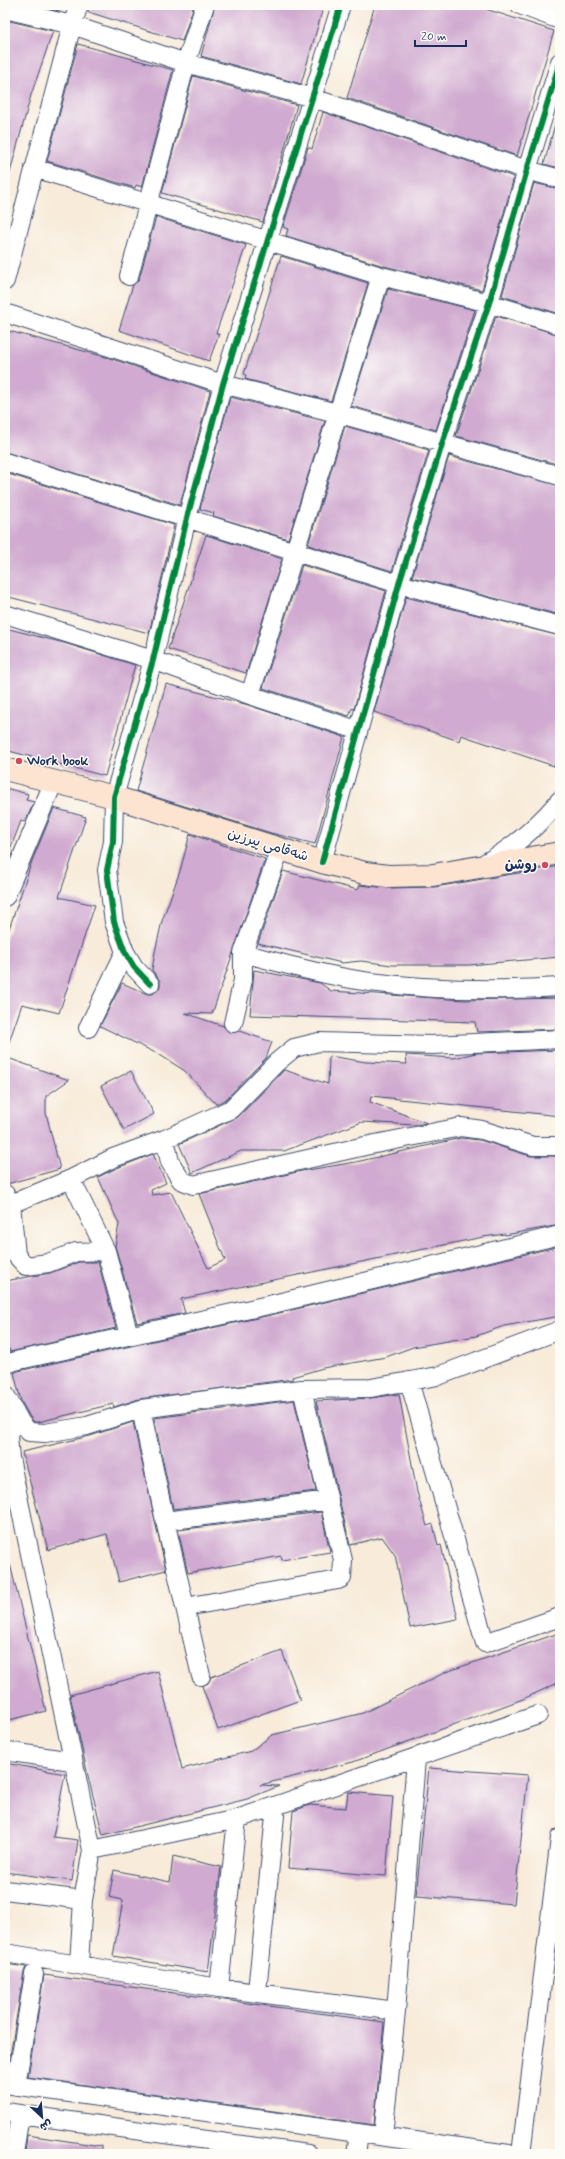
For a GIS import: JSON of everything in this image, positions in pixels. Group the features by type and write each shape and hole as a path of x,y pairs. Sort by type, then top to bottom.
{"street":[{"path":"5,280 78,5"},
{"path":"130,276 186,63 205,5"},
{"path":"150,984 134,967 124,952 114,922 107,870 113,842 114,797 153,660 187,518 223,384 341,5"},
{"path":"520,5 559,17"},
{"path":"5,9 72,25 186,63 312,98 526,170 560,179"},
{"path":"322,862 357,730 399,584 442,444 489,303 526,170 560,62"},
{"path":"34,168 148,205 267,239 381,276 489,303 560,324"},
{"path":"250,695 293,551 381,276"},
{"path":"5,313 223,384 337,413 442,444 560,476"},
{"path":"5,462 399,584 560,626"},
{"path":"5,614 153,660 250,695 357,730"},
{"name":"شەقامی پیرزین","path":"5,769 114,797 322,862 366,873 411,877 433,876 481,866 560,853"},
{"path":"5,897 54,781"},
{"path":"481,866 517,844 560,800"},
{"path":"233,1023 243,980 242,953 280,849"},
{"path":"88,1028 124,952"},
{"path":"242,953 316,972 390,984 496,990 560,988"},
{"path":"106,1251 76,1252 48,1263 26,1266 16,1255 8,1199 71,1179 113,1158 165,1139 231,1108 277,1062 294,1048 319,1042 432,1045 560,1039"},
{"path":"165,1139 170,1162 181,1180 193,1185 373,1144 461,1127 482,1130 533,1146 560,1146"},
{"path":"71,1179 106,1251 129,1335"},
{"path":"5,1365 129,1335 273,1304 560,1235"},
{"path":"5,1394 21,1423 29,1432 36,1433 87,1426 141,1409 302,1389 371,1388 438,1376 560,1330"},
{"path":"409,1381 485,1643 560,1617"},
{"path":"185,1607 342,1578 343,1560 302,1389"},
{"path":"141,1409 201,1676"},
{"path":"14,1411 8,1438 10,1458 72,1761 92,1850 83,1900 79,1964"},
{"path":"165,1521 329,1500"},
{"path":"92,1850 237,1819 416,1759 484,1733 538,1715"},
{"path":"5,1751 72,1761"},
{"path":"383,2136 396,2010 416,1759"},
{"path":"257,1991 276,1806"},
{"path":"220,1988 237,1819"},
{"path":"521,2154 560,1838"},
{"path":"5,1890 83,1900"},
{"path":"5,1953 220,1988 257,1991 396,2010"},
{"path":"34,1974 10,2085 509,2154"},
{"path":"14,2154 12,2113 308,2154"},
{"path":"356,2154 359,2133"}],"building":[{"path":"33,5 61,5 59,11"},
{"path":"89,5 194,5 182,41 88,12"},
{"path":"215,5 324,5 301,84 201,56"},
{"path":"375,5 473,5 554,31 517,156 347,98"},
{"path":"5,20 53,31 31,95 9,176 5,175"},
{"path":"78,44 173,70 142,187 136,185 135,188 47,161"},
{"path":"193,76 297,105 263,222 162,193"},
{"path":"323,112 514,177 482,290 384,266 286,236 288,229 283,227 308,147 312,149"},
{"path":"556,121 560,122 560,168 544,164"},
{"path":"534,183 560,189 560,314 502,296"},
{"path":"156,217 246,245 216,333 219,334 209,361 119,330 133,285 139,279"},
{"path":"281,256 368,283 331,401 245,379 246,375 244,374"},
{"path":"388,289 475,310 436,430 351,406"},
{"path":"496,316 560,335 560,465 456,436"},
{"path":"5,330 106,357 210,391 180,505 5,452"},
{"path":"230,397 325,421 288,539 213,516 214,513 200,509"},
{"path":"345,426 429,450 392,571 308,545"},
{"path":"449,456 560,486 560,615 412,577"},
{"path":"5,473 174,525 149,633 5,596"},
{"path":"206,535 282,559 246,673 168,649"},
{"path":"302,565 386,591 354,709 352,708 349,716 263,688"},
{"path":"406,597 560,636 560,768 461,735 459,741 374,712"},
{"path":"5,628 64,643 135,665 105,776 5,750"},
{"path":"166,684 245,704 344,737 315,844 271,833 136,791"},
{"path":"5,788 28,794 26,800 34,802 25,822 21,821 6,860"},
{"path":"54,808 86,817 59,897 95,905 59,1013 22,1004 7,1048 5,1047 5,941 32,861"},
{"path":"190,834 265,859 212,1014 185,1013 223,1026 230,1033 239,1031 272,1042 266,1058 225,1100 216,1104 185,1071 160,1055 100,1026 122,983 147,994 153,994 160,987 160,981 152,970 155,952 162,921 180,871"},
{"path":"560,866 560,957 469,965 392,965 361,961 342,963 258,943 283,871 358,890 360,885 388,888 435,887"},
{"path":"254,970 320,983 331,991 464,1000 560,998 560,1029 477,1032 475,1022 250,1015"},
{"path":"560,1050 560,1116 371,1096 370,1102 427,1123 415,1125 362,1122 284,1151 241,1151 192,1173 179,1144 238,1117 284,1070 328,1084 329,1056 366,1062 407,1064 406,1055 454,1058 476,1053"},
{"path":"5,1057 69,1080 46,1096 46,1113 60,1169 7,1184 5,1184"},
{"path":"131,1071 154,1114 124,1130 101,1086"},
{"path":"461,1138 480,1140 530,1156 560,1156 560,1225 505,1235 483,1237 181,1299 185,1313 137,1323 115,1246 119,1224 98,1177 153,1154 166,1183 151,1190 152,1195 171,1192 208,1268 225,1260 199,1194 302,1171 356,1162"},
{"path":"560,1246 560,1316 504,1326 476,1336 413,1347 386,1357 323,1368 292,1377 293,1379 139,1399 114,1407 113,1404 38,1422 34,1422 21,1401 14,1373 18,1371 275,1314"},
{"path":"79,1262 98,1262 116,1328 10,1352 9,1349 5,1349 5,1281 50,1273"},
{"path":"399,1394 417,1492 427,1526 433,1524 438,1546 441,1545 458,1619 410,1628 395,1555 382,1537 350,1545 316,1401 371,1398"},
{"path":"294,1400 316,1491 173,1509 154,1418"},
{"path":"133,1422 166,1570 119,1582 107,1534 48,1550 22,1452 90,1436"},
{"path":"321,1512 330,1552 282,1560 281,1556 188,1573 178,1530"},
{"path":"10,1564 46,1711 5,1721 5,1565"},
{"path":"559,1633 560,1682 523,1699 353,1762 260,1785 279,1786 247,1799 103,1835 70,1695 158,1671 182,1769 251,1751 272,1735 363,1713 446,1672"},
{"path":"282,1651 300,1700 218,1730 202,1686 208,1683 211,1677"},
{"path":"5,1763 65,1774 53,1837 78,1840 72,1881 5,1872"},
{"path":"429,1768 528,1775 514,1904 416,1896"},
{"path":"348,1792 393,1796 386,1876 288,1868 293,1811 310,1805 346,1808"},
{"path":"173,1856 221,1867 208,1972 113,1956 123,1900 109,1897 114,1870 170,1882"},
{"path":"5,1964 26,1967 7,2074 5,2074"},
{"path":"44,1975 384,2022 374,2125 28,2077"},
{"path":"27,2135 101,2146 101,2154 25,2154"}],"cycle path":[{"path":"150,984 134,967 125,952 114,922 107,870 113,842 114,797 153,660 187,518 223,384 341,5"},
{"path":"322,862 399,584 442,444 489,303 560,62"}],"place":[{"name":"Work book","path":"19,761"},
{"name":"روشن","path":"545,865"}]}
